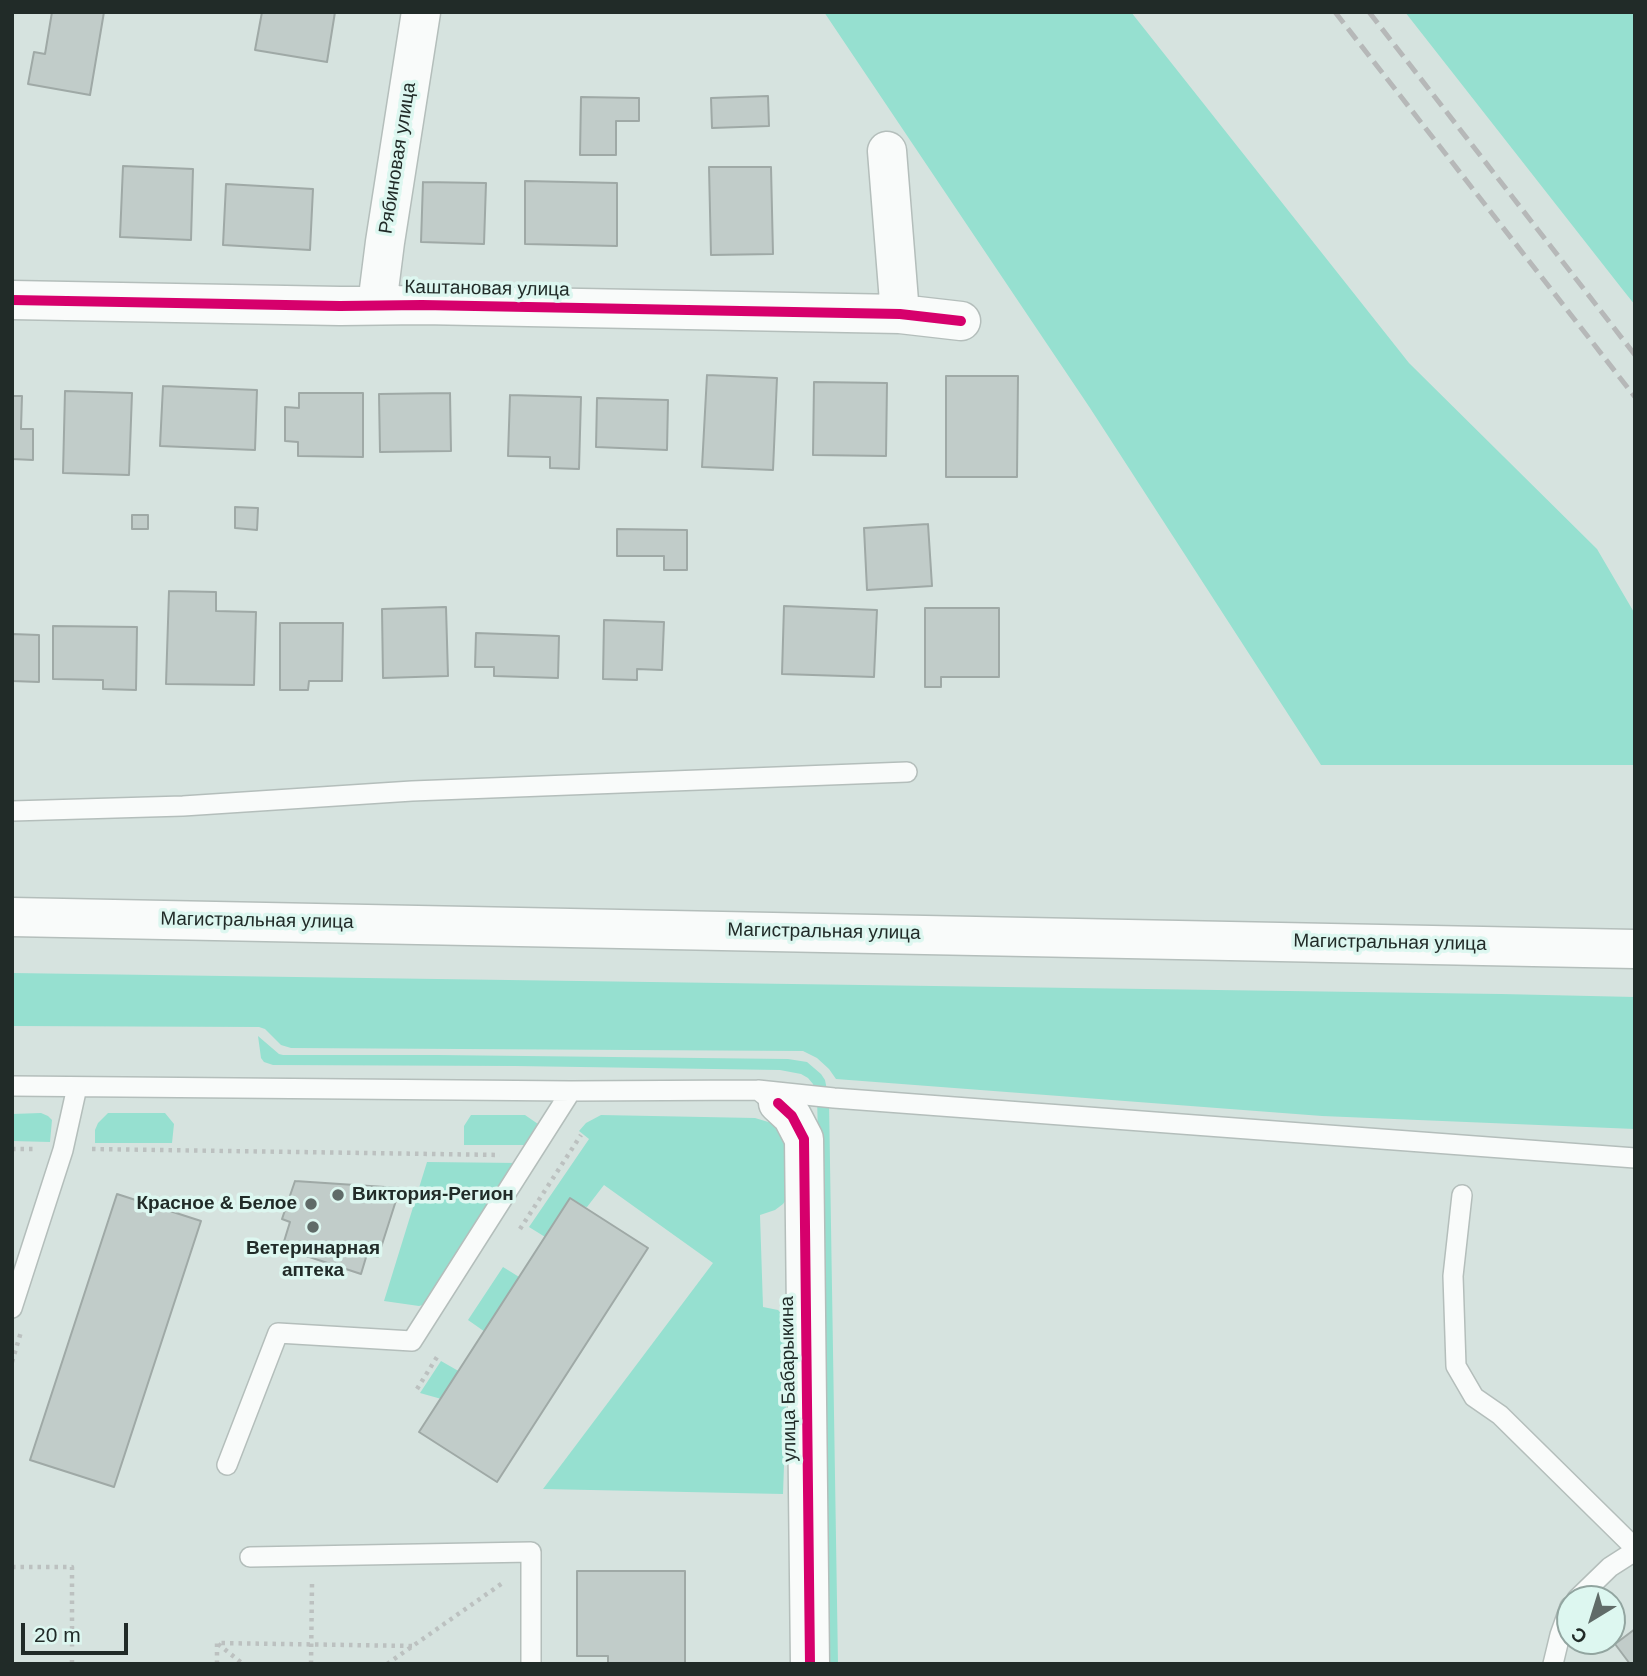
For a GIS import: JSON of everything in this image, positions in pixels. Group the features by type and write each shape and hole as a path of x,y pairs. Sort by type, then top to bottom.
{"street":[{"name":"Рябиновая улица","path":"377,305 421,12"},
{"path":"887,151 900,314"},
{"name":"Каштановая улица","path":"12,300 900,314 961,321"},
{"name":"Магистральная улица","path":"12,917 1635,949"},
{"name":"улица Бабарыкина","path":"768,1097 792,1116 804,1139 810,1664"}],"lane":[{"path":"12,811 183,806 412,791 907,772"},
{"path":"12,1086 571,1091 834,1098 1635,1157"},
{"path":"12,1308 63,1150 77,1087"},
{"path":"226,1465 278,1333 412,1341 571,1091"},
{"path":"1462,1195 1454,1276 1455,1366 1474,1397 1500,1415 1635,1550 1592,1585"},
{"path":"250,1557 531,1552 531,1664"}],"path":[{"path":"12,1149 567,1156"},
{"path":"311,1664 312,1556"},
{"path":"387,1664 531,1563"},
{"path":"12,1567 72,1567 72,1664"},
{"path":"217,1643 415,1646"},
{"path":"217,1643 217,1664"},
{"path":"217,1643 243,1664"}],"green space":[{"path":"824,12 1131,12 1409,363 1597,549 1635,614 1635,765 1321,765 1090,408"},
{"path":"1405,12 1635,12 1635,305 1623,290"},
{"path":"12,973 1635,997 1635,1129 1322,1116 836,1079 817,1058 803,1051 291,1048 281,1045 265,1029 259,1027 12,1026"},
{"path":"258,1036 283,1055 788,1059 807,1062 821,1074 829,1100 838,1664 827,1664 817,1096 808,1078 780,1070 273,1065 261,1058"},
{"path":"41,1113 52,1120 50,1142 12,1141 12,1114"},
{"path":"108,1113 165,1113 174,1124 172,1143 95,1143 98,1123"},
{"path":"471,1115 525,1115 538,1124 538,1136 530,1145 464,1145 464,1126"},
{"path":"601,1115 755,1118 775,1124 783,1133 788,1151 788,1197 775,1210 760,1215 763,1307 778,1310 789,1322 783,1494 543,1489 713,1263 604,1185 587,1207 572,1205 550,1240 529,1227 589,1139 579,1131 586,1123"},
{"path":"427,1162 519,1163 426,1304 419,1306 384,1301"},
{"path":"503,1267 524,1280 488,1334 468,1320"},
{"path":"441,1361 462,1373 445,1400 420,1393"}],"building":[{"path":"52,12 104,12 90,95 28,84 34,52 45,54"},
{"path":"262,12 335,12 327,62 255,50"},
{"path":"768,96 769,126 712,128 711,98"},
{"path":"581,97 639,98 639,121 616,121 616,155 580,155"},
{"path":"123,166 193,169 191,240 120,237"},
{"path":"709,167 771,167 773,254 711,255"},
{"path":"525,181 617,183 617,246 525,244"},
{"path":"423,182 486,183 484,244 421,242"},
{"path":"226,184 313,189 310,250 223,245"},
{"path":"707,375 777,378 773,470 702,467"},
{"path":"946,376 1018,376 1017,477 946,477"},
{"path":"814,382 887,383 886,456 813,455"},
{"path":"163,386 257,390 255,450 160,446"},
{"path":"65,391 132,393 129,475 63,473"},
{"path":"299,393 363,393 363,457 298,456 298,442 285,441 285,407 299,408"},
{"path":"450,393 451,451 380,452 379,394"},
{"path":"510,395 581,397 579,469 550,468 550,457 508,456"},
{"path":"12,396 22,396 21,429 33,429 33,460 12,459"},
{"path":"597,398 668,400 667,450 596,447"},
{"path":"235,507 258,508 257,530 235,528"},
{"path":"132,515 148,515 148,529 132,529"},
{"path":"928,524 932,586 867,590 864,528"},
{"path":"617,529 687,530 687,570 664,570 664,556 617,556"},
{"path":"169,591 216,592 216,611 256,612 254,685 166,684"},
{"path":"784,606 877,610 874,677 782,674"},
{"path":"446,607 448,676 383,678 382,609"},
{"path":"925,608 999,608 999,677 941,677 941,687 925,687"},
{"path":"604,620 664,622 662,670 637,669 637,680 603,679"},
{"path":"280,623 343,623 342,681 309,681 308,690 280,690"},
{"path":"53,626 137,627 136,690 103,689 103,680 53,679"},
{"path":"476,633 559,636 558,678 494,676 494,667 475,667"},
{"path":"12,634 39,635 39,682 12,681"},
{"path":"295,1181 400,1188 378,1257 367,1254 361,1274 282,1248 290,1222 282,1219"},
{"path":"117,1194 201,1221 114,1487 30,1460"},
{"path":"570,1198 648,1248 497,1482 419,1432"},
{"path":"577,1571 685,1571 685,1664 608,1664 608,1656 577,1656"},
{"path":"1635,1629 1635,1664 1630,1664 1623,1655 1626,1655 1626,1636"}],"railway":[{"path":"1335,12 1635,397"},
{"path":"1369,12 1635,355"}],"cycle path":[{"path":"12,300 900,314 961,321"},
{"path":"778,1103 792,1116 804,1139 810,1664"}],"place":[{"name":"Виктория-Регион","path":"338,1195"},
{"name":"Красное & Белое","path":"311,1204"},
{"name":"Ветеринарная аптека","path":"313,1227"}]}
